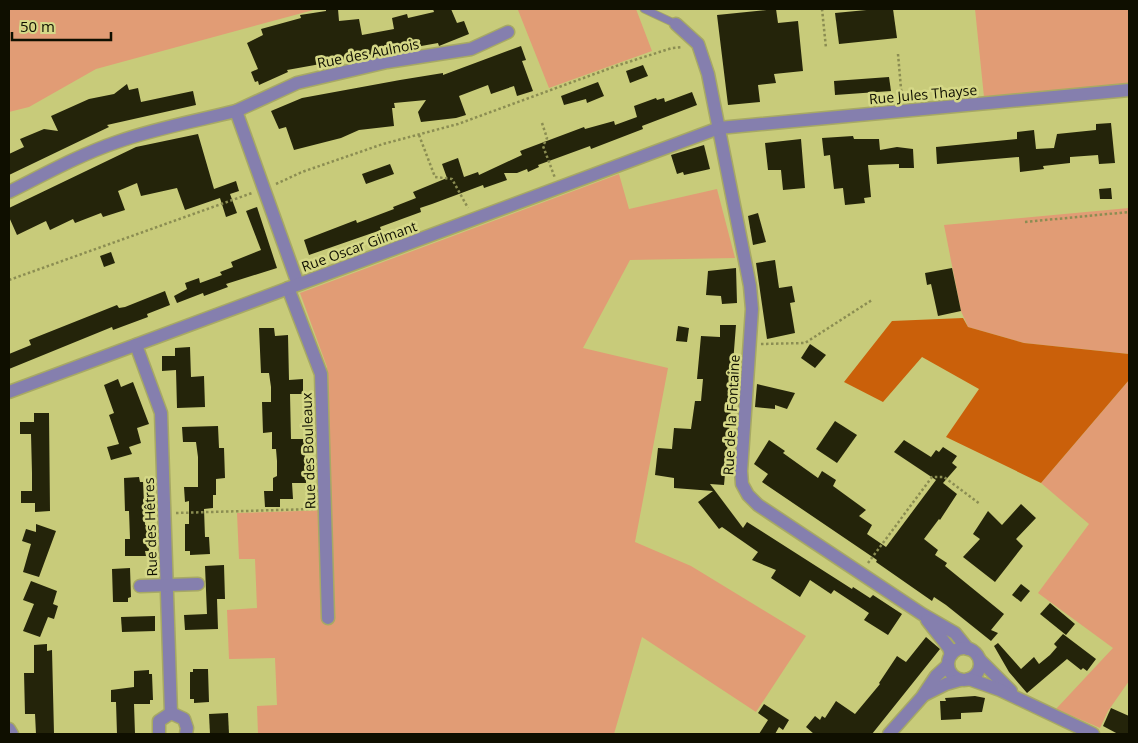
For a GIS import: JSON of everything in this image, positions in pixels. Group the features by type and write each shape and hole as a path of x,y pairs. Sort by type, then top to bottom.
{"street":[{"name":"Rue de la Fontaine","path":"676,24 690,34 702,54 714,96 750,286 752,309 741,471 742,484 748,495 758,505 922,614 955,633 968,649"},
{"name":"Rue des Aulnois","path":"9,192 76,158 118,142 166,126 236,111 297,83 387,62 471,49 508,32"},
{"name":"Rue Jules Thayse","path":"719,128 1129,90"},
{"path":"236,111 264,190 293,286"},
{"name":"Rue Oscar Gilmant","path":"9,392 719,128"},
{"name":"Rue des Bouleaux","path":"293,286 321,374 328,618"},
{"name":"Rue des Hêtres","path":"136,345 161,413 171,713"},
{"path":"140,586 198,584"},
{"name":"Rue de la Fontaine","path":"922,614 949,648 949,660"},
{"path":"888,734 922,697 958,649 968,649 976,654 1023,701"},
{"path":"949,660 954,677 1023,701 1093,734"},
{"path":"922,697 946,684 965,680 978,673 980,660"},
{"path":"159,734 159,721 171,713 184,719 187,728 186,734"},
{"path":"9,729 12,734"}],"lane":[{"path":"644,9 676,24"}],"path":[{"path":"822,9 826,48"},
{"path":"9,280 180,220 221,203 264,190 302,172 384,144 458,124 672,48 692,47 702,54"},
{"path":"898,54 902,111"},
{"path":"542,123 547,138 544,146 558,187"},
{"path":"419,135 435,177 452,178 473,219"},
{"path":"1025,222 1129,212"},
{"path":"750,344 805,343 872,300"},
{"path":"861,572 932,477 944,477 980,504"},
{"path":"164,514 324,509"}],"shaded area":[{"path":"9,9 317,9 96,69 29,107 9,112"},
{"path":"515,9 636,9 652,51 549,88 518,10"},
{"path":"975,9 1129,9 1129,84 984,97"},
{"path":"619,174 629,209 717,189 735,258 630,260 583,348 668,368 635,542 691,566 806,636 756,712 642,637 614,734 258,734 257,706 277,705 275,658 229,659 227,610 257,608 255,559 239,559 237,513 331,510 327,367 300,293"},
{"path":"1129,208 1129,354 1024,343 968,327 961,311 944,225"},
{"path":"963,318 968,327 1024,343 1129,354 1129,380 1041,483 946,437 979,389 922,357 883,402 844,382 892,321"},
{"path":"1129,380 1129,681 1108,711 1100,728 1056,709 1113,648 1038,593 1089,524 1041,483"}],"building":[{"path":"326,9 338,9 339,21 359,19 362,35 394,29 392,18 407,14 408,18 434,12 433,9 451,9 457,23 464,21 469,34 439,46 438,43 287,70 288,72 259,85 258,81 255,82 251,72 258,69 247,43 263,35 261,29 301,18 300,15 326,11"},
{"path":"776,9 778,23 798,21 803,71 774,74 776,83 758,85 760,102 728,105 717,15"},
{"path":"893,9 897,38 839,44 835,13"},
{"path":"521,46 526,60 522,61 533,91 517,96 514,86 491,94 488,85 459,96 466,115 456,118 421,122 418,112 426,100 394,103 395,108 392,108 394,126 359,130 341,138 294,150 286,127 279,129 271,111 302,98 443,73 443,75"},
{"path":"643,65 648,76 630,83 626,71"},
{"path":"889,77 891,91 835,95 834,81"},
{"path":"598,82 604,96 587,103 586,99 564,105 561,96"},
{"path":"127,84 129,90 138,88 141,102 193,91 196,105 107,125 109,127 9,175 9,154 24,147 20,139 44,129 58,131 51,116 89,99 114,94"},
{"path":"692,92 697,105 642,126 643,129 591,149 590,146 538,165 539,167 528,172 527,169 517,173 504,173 507,180 484,188 483,185 420,208 421,212 380,227 381,230 309,255 304,240 356,220 357,223 394,209 393,207 416,198 413,192 447,178 442,164 458,158 464,177 478,172 479,175 522,155 520,151 584,127 585,129 614,121 615,125 637,117 634,106 656,98 657,100 664,98 665,102"},
{"path":"1111,123 1115,163 1099,164 1098,155 1070,157 1070,163 1043,166 1044,169 1020,172 1019,157 937,164 936,147 1017,139 1017,132 1034,130 1036,149 1054,148 1057,134 1096,130 1096,124"},
{"path":"198,134 214,189 236,181 239,191 230,194 237,213 226,217 220,198 185,210 177,188 141,196 137,183 118,191 125,210 103,217 101,213 75,223 73,219 50,230 46,221 17,235 9,217 9,208 136,147"},
{"path":"853,136 854,139 879,139 880,150 897,147 913,149 914,168 899,168 899,164 868,165 871,197 864,198 865,203 845,205 843,188 834,189 830,155 824,156 822,138"},
{"path":"801,139 805,188 783,190 781,170 768,170 765,143"},
{"path":"704,145 710,169 684,175 683,172 677,174 671,155"},
{"path":"390,164 394,174 366,184 362,174"},
{"path":"1111,188 1112,199 1100,199 1099,189"},
{"path":"257,207 277,268 226,284 228,287 204,296 203,293 177,303 174,296 187,289 185,283 199,278 200,283 222,275 220,272 233,267 231,262 261,250 246,211"},
{"path":"758,213 766,242 753,245 748,216"},
{"path":"111,252 115,263 104,267 100,256"},
{"path":"775,260 779,288 792,286 795,302 790,303 795,333 767,339 756,263"},
{"path":"736,268 737,303 722,304 721,296 706,295 708,271"},
{"path":"952,268 961,311 938,316 931,284 927,285 925,273"},
{"path":"165,291 170,305 147,314 148,317 113,330 112,327 9,369 9,354 31,345 29,340 117,305 119,308 125,307"},
{"path":"720,325 736,325 732,376 734,376 724,485 710,484 743,528 747,522 852,589 853,587 870,598 873,595 902,614 888,635 864,620 869,613 834,590 831,594 810,580 800,597 771,578 776,570 752,560 758,552 722,527 719,529 698,502 713,491 674,488 674,478 655,475 658,448 672,449 674,428 691,429 695,401 701,401 703,379 697,379 701,336 720,337"},
{"path":"678,326 689,328 687,342 676,341"},
{"path":"259,328 274,328 275,336 288,335 289,380 303,379 303,394 290,394 291,439 304,439 306,483 292,483 293,499 280,499 280,507 265,507 264,491 273,491 273,478 277,476 277,461 276,449 272,449 272,432 263,433 262,402 271,402 271,387 269,373 261,373"},
{"path":"810,344 826,355 815,368 801,358"},
{"path":"190,347 191,377 204,376 205,407 177,408 176,370 162,371 162,356 175,356 175,348"},
{"path":"118,379 121,387 133,382 149,424 137,428 141,443 129,447 132,454 111,460 107,447 119,444 109,415 114,413 104,385"},
{"path":"757,384 795,393 787,409 775,405 775,409 755,407"},
{"path":"34,413 49,413 50,511 35,512 35,503 21,503 21,491 32,491 32,473 31,434 20,434 20,422 34,422"},
{"path":"835,421 857,435 837,463 816,449"},
{"path":"218,426 219,448 224,448 225,478 216,479 216,495 213,495 213,508 204,509 205,537 209,537 210,554 190,555 190,551 185,551 185,524 189,524 189,501 185,502 184,487 198,487 198,457 196,442 183,442 182,427"},
{"path":"769,440 785,451 783,453 818,478 822,471 836,480 833,486 866,510 859,516 872,525 867,534 886,547 936,480 894,452 904,440 931,457 936,450 939,452 943,447 957,456 952,463 957,467 943,483 957,494 940,520 924,539 938,550 935,555 947,563 945,566 1004,614 991,630 998,633 991,641 946,605 934,597 932,601 876,562 877,560 762,482 768,474 754,464"},
{"path":"139,477 140,482 143,482 145,525 149,525 149,551 145,551 146,556 125,556 125,539 130,539 129,511 125,511 124,478"},
{"path":"1021,504 1036,518 1016,539 1023,546 995,582 963,557 980,539 973,534 988,511 1002,525"},
{"path":"36,524 56,531 39,577 23,572 31,544 22,541 26,529 36,532"},
{"path":"224,565 225,599 217,599 218,629 185,630 184,615 207,614 205,566"},
{"path":"130,568 131,597 128,598 128,602 113,602 112,569"},
{"path":"31,581 57,591 53,604 58,606 54,619 48,617 40,637 23,631 34,604 23,600"},
{"path":"1021,584 1030,591 1021,602 1012,595"},
{"path":"1050,603 1075,624 1066,635 1040,614"},
{"path":"155,616 155,631 122,632 121,617"},
{"path":"1063,634 1096,659 1087,671 1083,668 1081,670 1067,659 1027,693 1009,672 994,646 998,643 1021,669 1034,657 1039,664 1050,655 1057,647 1054,644"},
{"path":"926,637 940,649 872,734 814,734 806,727 815,716 820,720 822,716 825,718 836,701 855,714 880,684 897,656 906,662"},
{"path":"47,644 47,651 52,650 54,734 36,734 35,714 25,714 24,673 34,673 34,645"},
{"path":"193,669 208,669 209,702 194,703 194,699 190,699 190,672 193,672"},
{"path":"149,670 149,674 152,674 153,700 150,700 150,704 134,704 135,734 117,734 116,702 111,702 111,690 134,687 134,671"},
{"path":"975,696 985,698 982,712 961,713 961,719 941,720 940,701 946,701 945,698"},
{"path":"764,704 789,720 783,730 779,727 775,734 759,734 768,720 758,713"},
{"path":"1111,708 1129,716 1129,734 1118,734 1103,726"},
{"path":"228,713 229,734 210,734 209,714"}]}
